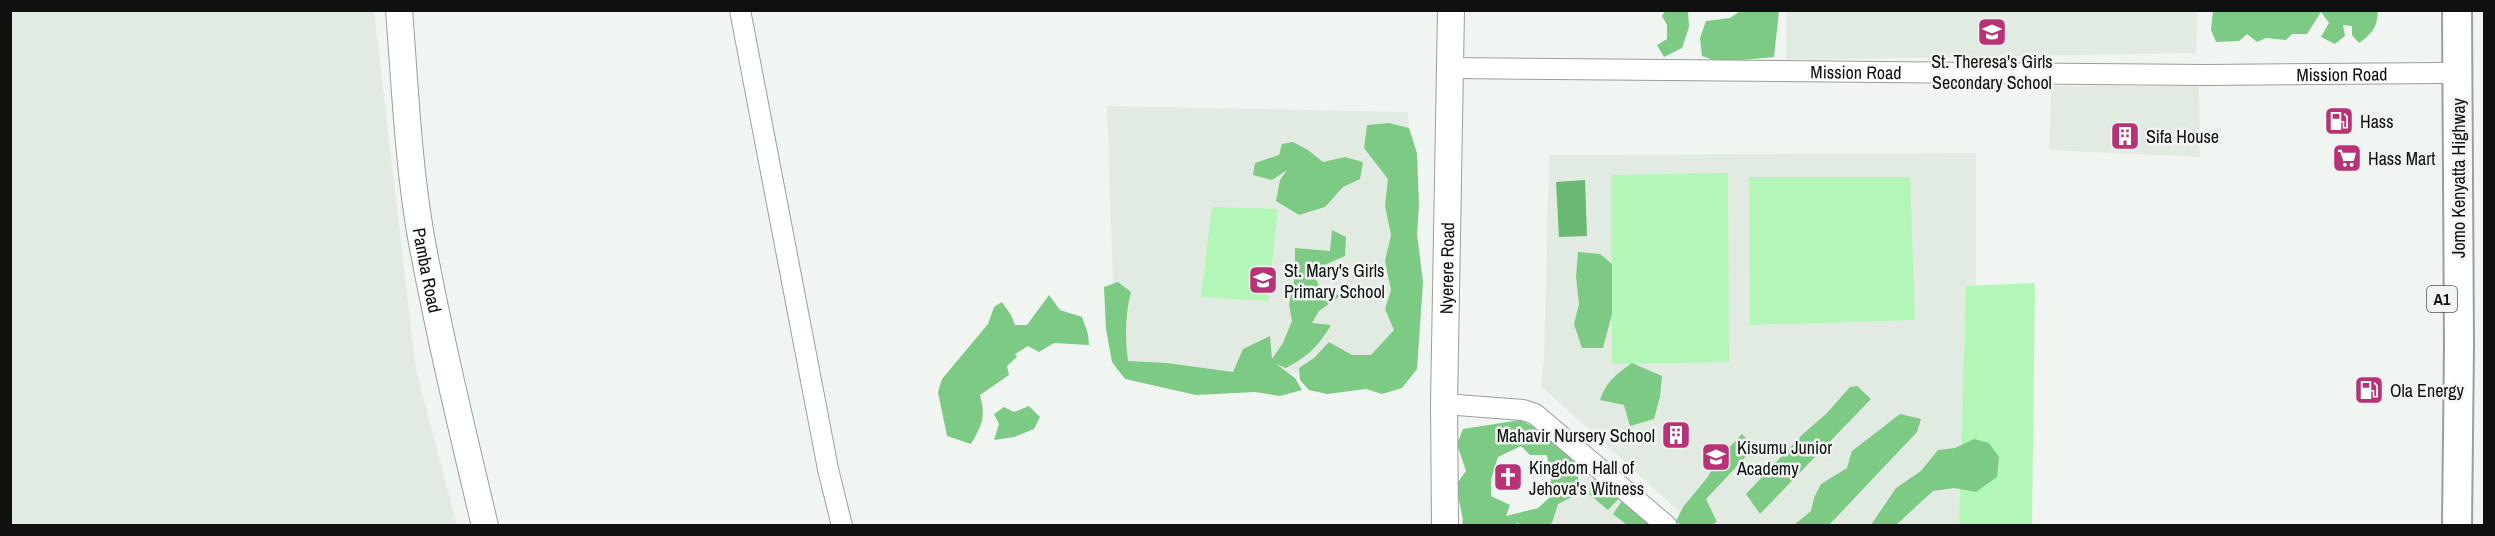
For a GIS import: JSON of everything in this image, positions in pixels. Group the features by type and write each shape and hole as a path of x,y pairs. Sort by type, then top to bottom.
{"highway":[{"name":"Jomo Kenyatta Highway","path":"2441,525 2443,10"},
{"name":"Jomo Kenyatta Highway","path":"2457,10 2459,345 2457,525"}],"main road":[{"name":"Pamba Road","path":"399,10 408,132 421,236 485,525"},
{"name":"Nyerere Road","path":"1445,525 1444,404 1450,10"}],"street":[{"path":"740,10 813,389 842,525"},
{"name":"Mission Road","path":"1450,68 2193,75 2442,73"},
{"path":"1444,404 1523,410 1535,414 1667,525"}],"shaded area":[{"path":"2378,10 2371,33 2359,43 2352,35 2352,26 2343,25 2345,36 2335,44 2321,37 2329,23 2321,12 2307,34 2292,34 2286,40 2266,38 2257,42 2247,34 2239,41 2216,42 2211,30 2213,11"},
{"path":"10,11 374,11 416,370 457,525 11,525"},
{"path":"1665,11 1688,11 1689,27 1682,48 1664,57 1657,45 1667,39 1667,25 1662,16"},
{"path":"1740,11 1779,11 1774,57 1719,62 1702,56 1700,38 1706,21 1730,18"},
{"name":"St. Theresa's Girls Secondary School","path":"1786,11 2197,11 2196,53 1786,60"},
{"path":"2051,86 2199,86 2200,157 2049,150"},
{"name":"St. Mary's Girls Primary School","path":"1107,106 1408,112 1412,190 1414,375 1116,371"},
{"path":"1389,123 1409,128 1417,153 1419,206 1417,234 1423,282 1417,369 1402,388 1382,394 1366,389 1327,394 1309,390 1300,380 1299,368 1314,358 1329,342 1352,355 1371,355 1394,330 1385,309 1391,290 1385,261 1391,235 1385,206 1388,179 1364,148 1367,125"},
{"path":"1293,142 1323,162 1345,157 1363,162 1360,179 1343,187 1325,207 1299,215 1276,201 1280,180 1287,170 1272,180 1253,175 1255,163 1279,155 1282,144"},
{"path":"1976,153 1976,525 1694,525 1541,386 1544,359 1549,155"},
{"path":"1728,173 1729,362 1612,364 1611,175"},
{"path":"1749,177 1910,177 1915,320 1750,325"},
{"path":"1585,180 1587,236 1559,237 1556,182"},
{"path":"1212,207 1278,209 1268,301 1201,297"},
{"path":"1332,230 1346,237 1345,256 1320,267 1311,268 1319,286 1340,296 1319,311 1312,323 1331,325 1317,345 1300,359 1286,368 1276,364 1295,378 1302,390 1280,396 1255,392 1196,395 1125,379 1112,362 1106,329 1104,287 1118,282 1131,292 1126,326 1128,361 1167,363 1233,372 1243,349 1270,336 1272,359 1283,343 1292,321 1289,304 1295,276 1295,248 1330,251"},
{"path":"1578,252 1600,254 1612,264 1612,314 1603,348 1582,348 1574,324 1579,304 1576,277"},
{"path":"2035,283 2032,525 1959,526 1966,286"},
{"path":"1049,295 1060,310 1082,317 1089,345 1054,343 1039,352 1028,346 1015,354 1017,357 1007,366 1009,375 980,395 983,410 982,421 971,444 947,436 938,392 942,379 988,324 994,307 1002,302 1015,325 1027,325"},
{"path":"1632,363 1662,376 1660,397 1654,419 1630,426 1624,405 1600,400 1612,379"},
{"path":"1857,386 1871,399 1760,514 1746,494 1850,387"},
{"path":"1029,406 1040,417 1034,429 1014,437 994,440 999,424 994,414 1004,407 1014,412"},
{"path":"1900,414 1921,419 1917,432 1829,525 1794,525 1811,511 1821,484 1847,468 1852,451"},
{"path":"1520,420 1544,432 1576,457 1580,493 1558,504 1552,523 1534,526 1517,523 1515,526 1462,525 1456,485 1466,471 1457,444 1463,429","holes":["1521,446 1530,455 1547,455 1551,480 1549,498 1538,508 1506,516 1510,505 1491,496 1491,480 1498,457"]},
{"path":"1742,434 1755,447 1706,499 1717,522 1712,525 1681,525 1676,521 1683,507 1707,478 1718,459"},
{"path":"1974,439 1989,443 1999,457 1997,477 1976,492 1954,488 1933,491 1896,525 1871,525 1896,488 1921,471 1938,450 1955,448"},
{"path":"1587,471 1637,514 1649,526 1539,526"},
{"path":"1604,479 1623,494 1608,510 1590,495 1589,480"},
{"path":"1622,501 1631,501 1655,525 1627,525 1613,514"}],"place":[{"name":"St. Theresa's Girls Secondary School","path":"1992,32"},
{"name":"Hass","path":"2339,121"},
{"name":"Sifa House","path":"2125,136"},
{"name":"Hass Mart","path":"2347,158"},
{"name":"St. Mary's Girls Primary School","path":"1263,280"},
{"name":"Ola Energy","path":"2369,390"},
{"name":"Mahavir Nursery School","path":"1676,435"},
{"name":"Kisumu Junior Academy","path":"1716,457"},
{"name":"Kingdom Hall of Jehova's Witness","path":"1508,477"}]}
